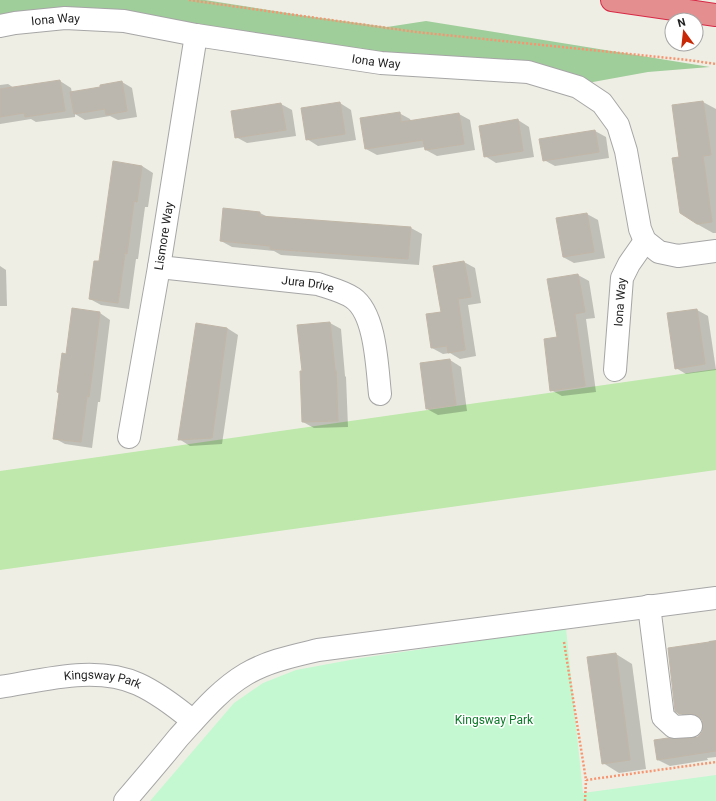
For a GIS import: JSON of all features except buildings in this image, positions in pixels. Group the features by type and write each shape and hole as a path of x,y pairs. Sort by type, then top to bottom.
{"highway":[{"path":"612,0 716,15"}],"street":[{"name":"Iona Way","path":"0,26 64,18 124,21 380,63 528,72 578,87 602,103 618,124 626,151 640,228 645,241 629,264 622,278 616,370"},
{"name":"Lismore Way","path":"129,437 159,267 196,34"},
{"path":"645,241 659,252 678,256 716,251"},
{"name":"Jura Drive","path":"159,267 318,284 353,298 363,310 370,326 374,344 380,394"},
{"path":"125,801 193,721 227,686 268,664 292,656 318,650 716,598"},
{"path":"649,606 663,717 674,727 691,726"},
{"name":"Kingsway Park","path":"0,687 86,674 113,676 138,684 163,698 193,721"}],"path":[{"path":"189,0 416,32 716,64"},
{"path":"561,619 586,780 585,801"},
{"path":"586,780 716,762"}],"green space":[{"path":"0,0 205,0 387,27 426,21 710,67 648,72 582,84 530,69 0,19"},
{"path":"716,369 716,470 0,570 0,471"},
{"name":"Kingsway Park","path":"566,628 583,793 716,775 716,801 150,801 234,703 263,683 296,670 361,658"}]}
